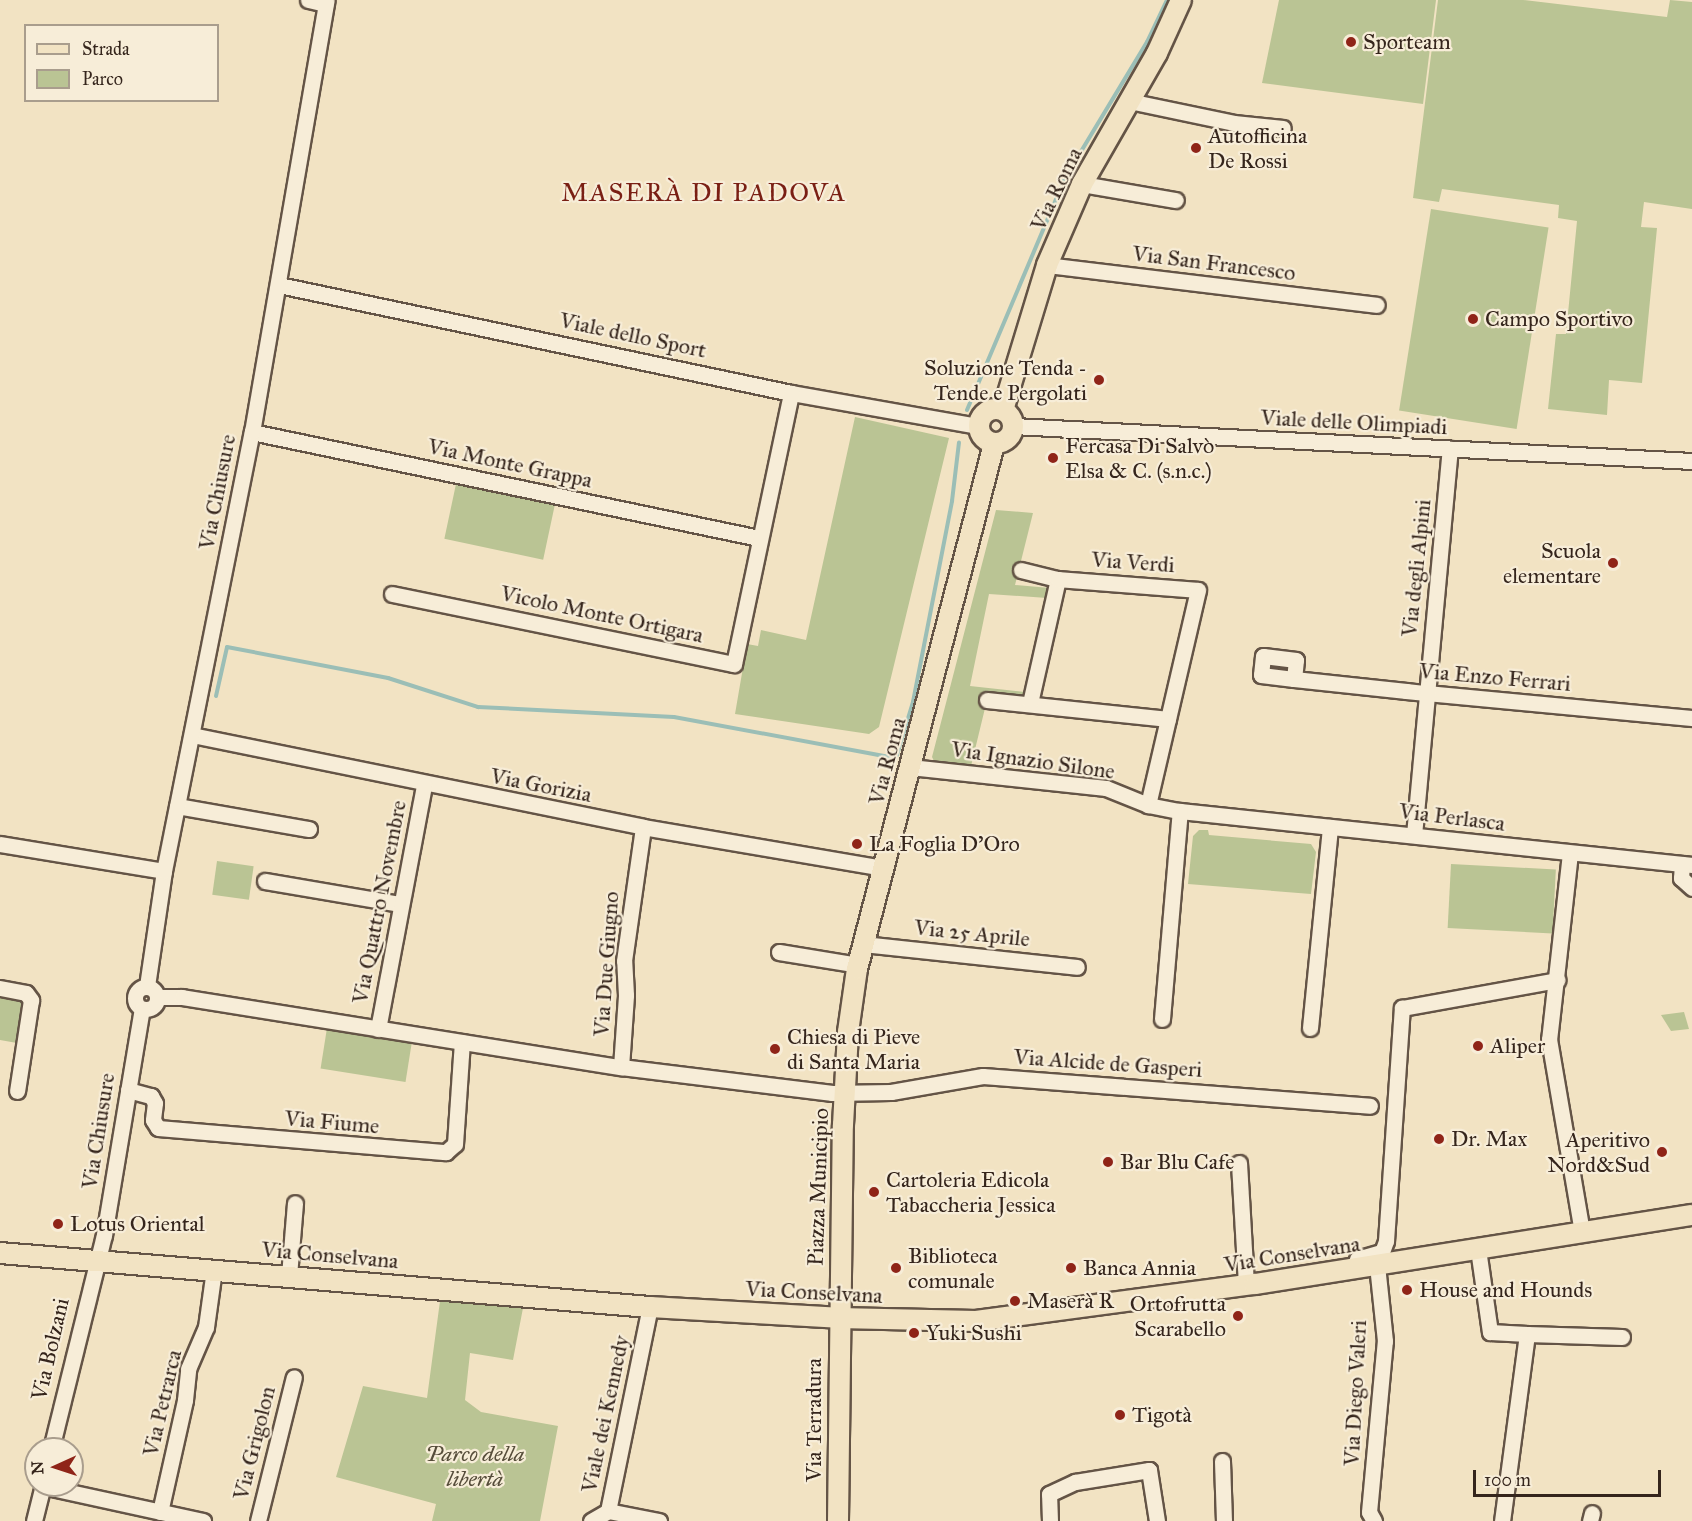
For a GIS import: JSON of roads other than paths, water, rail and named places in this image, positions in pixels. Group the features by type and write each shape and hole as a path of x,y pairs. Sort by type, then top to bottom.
{"main road":[{"name":"Via Roma","path":"1008,418 1047,265 1082,184 1129,101 1181,0"},
{"path":"986,411 1008,418 1005,441 994,444 985,440 978,426 986,411"},
{"name":"Via Roma","path":"844,1093 858,965 994,444"},
{"name":"Piazza Municipio","path":"838,1318 844,1093"},
{"name":"Via Conselvana","path":"0,1253 650,1307 838,1318 1006,1320 1692,1215"},
{"name":"Via Terradura","path":"838,1318 838,1521"}],"street":[{"name":"Via Chiusure","path":"97,1260 142,1009 135,1001 135,993 152,992 164,871 252,432 279,285 326,2 308,0"},
{"path":"1129,101 1234,123 1283,128"},
{"path":"1082,184 1176,200"},
{"name":"Via San Francesco","path":"1047,265 1377,305"},
{"name":"Viale dello Sport","path":"279,285 791,393 978,426"},
{"path":"759,538 791,393"},
{"name":"Viale delle Olimpiadi","path":"1008,418 1450,449 1692,462"},
{"name":"Via Monte Grappa","path":"252,432 759,538"},
{"name":"Via degli Alpini","path":"1414,835 1450,449"},
{"name":"Vicolo Monte Ortigara","path":"392,594 734,664 759,538"},
{"path":"1020,570 1058,579"},
{"name":"Via Verdi","path":"1030,703 1058,579 1198,590 1148,805"},
{"name":"Via Enzo Ferrari","path":"1294,679 1692,718"},
{"path":"987,700 1168,719"},
{"name":"Via Gorizia","path":"192,735 424,785 643,828 883,868"},
{"name":"Via Ignazio Silone","path":"910,767 1106,788 1148,805"},
{"name":"Via Quattro Novembre","path":"378,1029 399,904 424,785"},
{"name":"Via Perlasca","path":"1148,805 1180,811 1687,865"},
{"path":"177,806 309,829"},
{"path":"1162,1019 1180,811"},
{"path":"1310,1028 1330,826"},
{"name":"Via Due Giugno","path":"621,1067 626,995 624,961 643,828"},
{"path":"0,844 164,871"},
{"path":"1570,853 1549,1039 1582,1232"},
{"path":"1687,865 1681,878 1692,888"},
{"path":"265,881 399,904"},
{"name":"Via 25 Aprile","path":"863,944 1077,967"},
{"path":"779,952 858,965"},
{"path":"1338,1271 1348,1260 1376,1255 1384,1248 1402,1008 1557,980"},
{"path":"0,988 27,993 31,1000 17,1091"},
{"path":"152,992 621,1067 844,1093"},
{"name":"Via Fiume","path":"128,1090 151,1096 155,1102 153,1120 158,1128 446,1152 455,1144 462,1042"},
{"name":"Via Alcide de Gasperi","path":"844,1093 913,1089 983,1076 1370,1106"},
{"path":"1239,1163 1246,1285"},
{"path":"289,1276 295,1203"},
{"path":"1478,1249 1490,1332 1622,1337"},
{"name":"Via Bolzani","path":"54,1437 97,1260"},
{"name":"Via Diego Valeri","path":"1374,1521 1369,1512 1385,1341 1377,1265"},
{"name":"Via Petrarca","path":"160,1512 185,1400 188,1369 206,1327 214,1269"},
{"name":"Viale dei Kennedy","path":"591,1521 608,1511 650,1307"},
{"path":"1502,1521 1527,1334"},
{"name":"Via Grigolon","path":"258,1521 294,1377"},
{"path":"1221,1461 1224,1521"},
{"path":"1050,1521 1050,1494 1075,1482 1149,1470 1157,1521"},
{"path":"84,1494 203,1521"},
{"path":"34,1521 40,1497"},
{"path":"608,1511 660,1521"}],"waterway":[{"path":"967,410 1065,178 1147,42 1167,0"},
{"path":"216,696 227,647 388,678 478,707 674,717 889,757 897,755 913,702 952,501 959,442"}],"place":[{"name":"Sporteam","path":"1351,42"},
{"name":"Autofficina De Rossi","path":"1196,148"},
{"name":"Campo Sportivo","path":"1473,319"},
{"name":"Soluzione Tenda - Tende e Pergolati","path":"1099,380"},
{"name":"Fercasa Di Salvò Elsa & C. (s.n.c.)","path":"1053,458"},
{"name":"Scuola elementare","path":"1613,563"},
{"name":"La Foglia D'Oro","path":"857,844"},
{"name":"Aliper","path":"1478,1046"},
{"name":"Chiesa di Pieve di Santa Maria","path":"775,1049"},
{"name":"Dr. Max","path":"1439,1139"},
{"name":"Aperitivo Nord&Sud","path":"1662,1152"},
{"name":"Bar Blu Cafe","path":"1108,1162"},
{"name":"Cartoleria Edicola Tabaccheria Jessica","path":"874,1192"},
{"name":"Lotus Oriental","path":"58,1224"},
{"name":"Biblioteca comunale","path":"896,1268"},
{"name":"Banca Annia","path":"1071,1268"},
{"name":"House and Hounds","path":"1407,1290"},
{"name":"Maserà R","path":"1015,1301"},
{"name":"Ortofrutta Scarabello","path":"1238,1316"},
{"name":"Yuki Sushi","path":"914,1333"},
{"name":"Tigotà","path":"1120,1415"}],"district":[{"name":"MASERÀ DI PADOVA","path":"704,193"}],"park label":[{"name":"Parco della libertà","path":"475,1466"}]}
